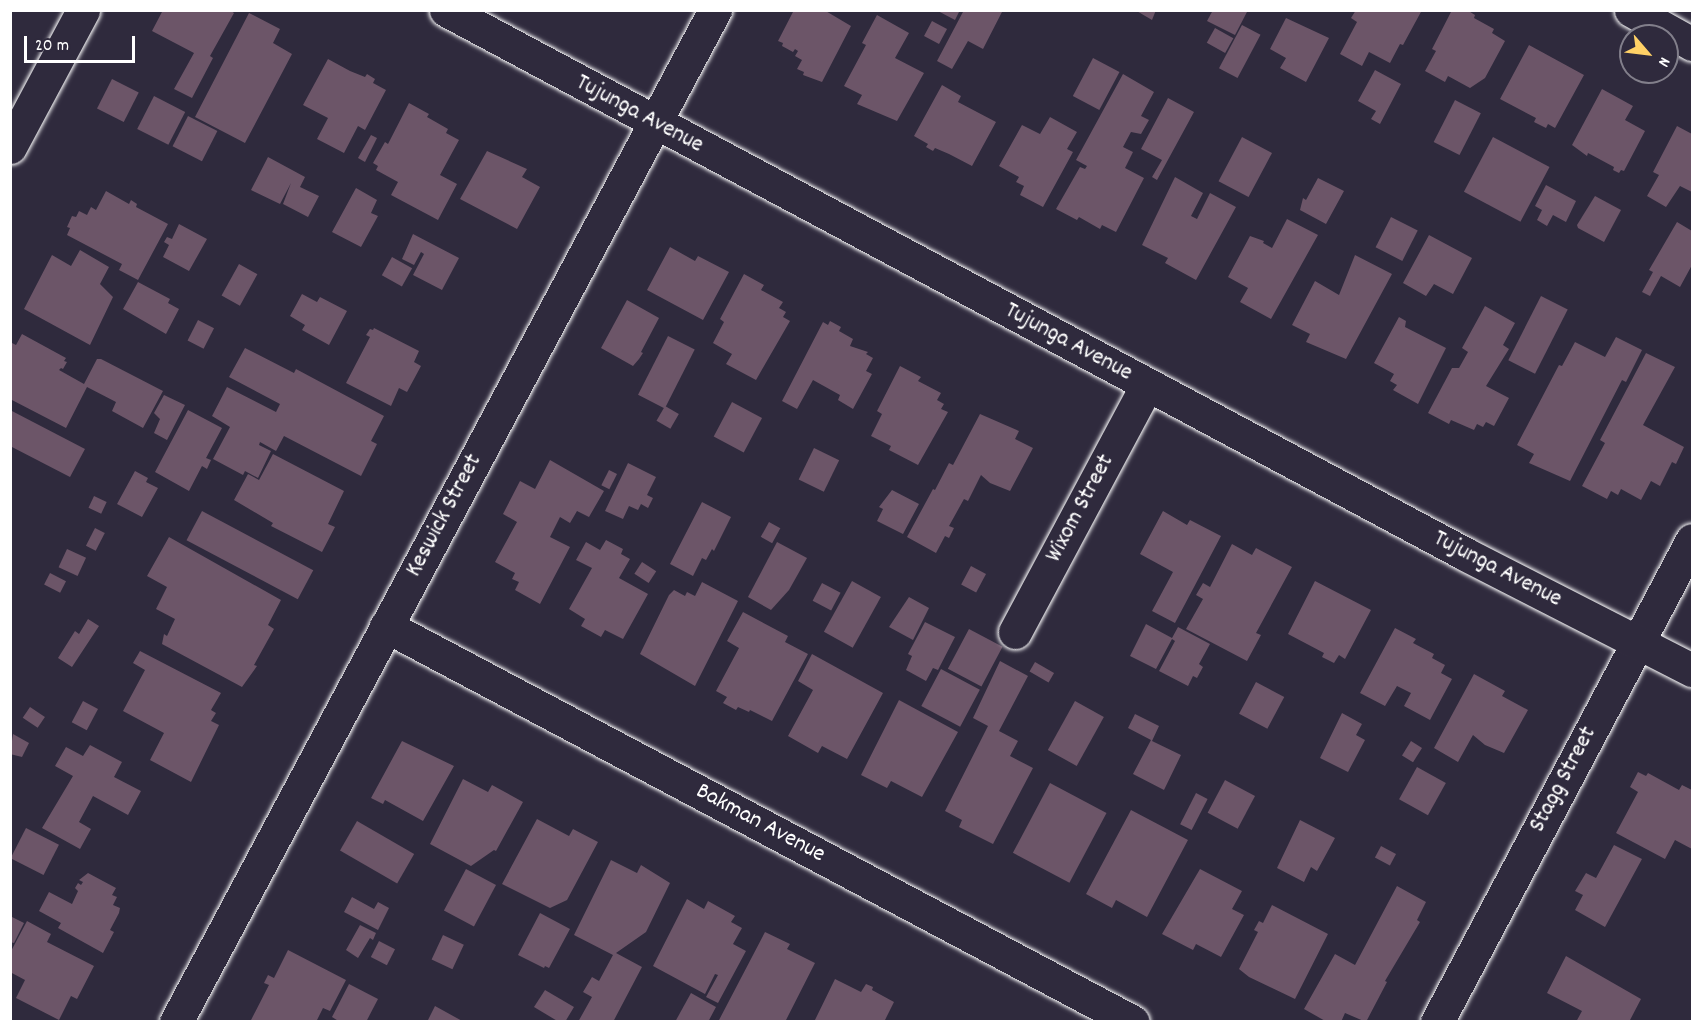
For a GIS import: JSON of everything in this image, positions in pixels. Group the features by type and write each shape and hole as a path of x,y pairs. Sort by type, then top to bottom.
{"street":[{"path":"10,147 83,10"},
{"name":"Tujunga Avenue","path":"446,10 1467,555 1692,670"},
{"name":"Keswick Street","path":"176,1022 715,10"},
{"path":"1631,10 1692,44"},
{"name":"Wixom Street","path":"1015,632 1147,385"},
{"name":"Stagg Street","path":"1437,1022 1692,540"},
{"name":"Bakman Avenue","path":"386,626 1133,1022"}],"building":[{"path":"163,10 230,10 234,13 210,56 213,58 192,98 174,89 194,53 152,31"},
{"path":"794,10 824,10 851,26 822,82 803,75 804,72 797,69 802,60 795,56 798,51 795,49 793,52 778,41"},
{"path":"936,10 960,10 955,20"},
{"path":"964,10 1003,10 983,49 968,41 952,69 937,61"},
{"path":"1135,10 1156,10 1152,20"},
{"path":"1213,10 1248,10 1235,35 1207,21"},
{"path":"1356,10 1422,10 1403,45 1400,44 1390,63 1369,52 1362,66 1340,54 1357,22 1351,18"},
{"path":"1452,10 1467,10 1475,15 1474,18 1494,29 1492,33 1505,41 1485,78 1470,88 1448,76 1445,82 1425,71 1436,51 1432,49"},
{"path":"249,13 280,29 273,43 292,54 245,143 195,117"},
{"path":"877,15 909,33 895,58 924,73 897,121 857,104 862,95 844,86 866,45 862,43"},
{"path":"1286,18 1329,38 1306,82 1280,68 1286,58 1270,49"},
{"path":"932,21 947,29 939,44 924,36"},
{"path":"1242,25 1261,35 1238,78 1219,68"},
{"path":"1215,28 1233,38 1225,53 1207,43"},
{"path":"1529,45 1584,75 1555,128 1548,124 1546,128 1534,122 1536,118 1500,99"},
{"path":"1093,58 1119,72 1099,110 1073,96"},
{"path":"328,59 365,77 367,74 375,79 373,83 386,90 365,130 358,126 344,153 317,139 328,118 303,105"},
{"path":"1375,70 1401,84 1380,124 1371,119 1376,111 1358,101"},
{"path":"1123,74 1154,92 1141,116 1149,120 1141,134 1131,132 1123,147 1133,152 1125,168 1144,178 1116,232 1102,225 1100,229 1079,217 1077,220 1056,209 1080,167 1085,169 1087,166 1076,160"},
{"path":"112,79 139,93 124,122 97,108"},
{"path":"942,85 961,96 958,102 996,122 972,166 935,148 933,151 926,147 928,144 914,136"},
{"path":"1602,89 1633,106 1625,120 1645,131 1624,171 1621,170 1619,173 1613,170 1614,167 1588,153 1587,156 1572,145"},
{"path":"154,96 185,112 168,145 137,129"},
{"path":"1168,98 1194,112 1157,180 1152,177 1162,160 1141,149"},
{"path":"1455,100 1481,113 1460,155 1434,142"},
{"path":"409,103 429,114 427,117 448,129 446,133 459,140 440,175 457,184 438,220 391,195 398,182 376,170 378,166 373,163 385,142 388,144"},
{"path":"188,116 217,131 202,161 173,146"},
{"path":"1050,117 1077,132 1067,149 1073,152 1043,207 1020,195 1024,186 1016,182 1019,177 999,166 1022,125 1040,134"},
{"path":"1677,126 1692,134 1692,192 1680,186 1666,207 1647,196 1659,175 1653,172"},
{"path":"371,135 377,138 365,162 358,158"},
{"path":"1242,137 1272,153 1249,197 1219,181"},
{"path":"1493,137 1550,167 1520,222 1464,192"},
{"path":"487,151 527,169 522,177 540,187 517,229 460,199"},
{"path":"268,157 305,177 300,187 319,196 308,217 283,204 291,183 280,204 251,190"},
{"path":"1175,177 1203,193 1191,216 1197,219 1210,193 1236,207 1196,280 1165,263 1168,258 1142,245"},
{"path":"1318,178 1344,191 1326,224 1300,210 1303,198 1306,200"},
{"path":"1546,185 1576,201 1566,222 1553,215 1547,226 1537,220 1542,210 1535,206"},
{"path":"356,188 377,200 371,213 378,216 361,247 332,232"},
{"path":"106,191 129,204 131,200 137,204 136,207 168,224 138,280 119,270 122,264 67,235 70,228 67,227 72,216 76,217 79,211 87,215 91,207 96,210"},
{"path":"1595,196 1621,210 1604,242 1578,228 1577,225"},
{"path":"1391,217 1418,231 1402,261 1376,247"},
{"path":"1287,219 1318,235 1271,319 1240,302 1248,288 1228,277 1250,236 1264,241 1263,243 1272,248"},
{"path":"1677,222 1692,231 1692,265 1680,287 1661,276 1650,296 1642,292 1653,272 1649,270"},
{"path":"179,224 207,239 189,271 163,257 169,245 164,242 167,237 172,239"},
{"path":"413,234 459,258 442,290 413,275 424,254 421,252 414,265 402,259"},
{"path":"1429,235 1472,258 1453,294 1434,284 1426,296 1403,283"},
{"path":"670,247 695,261 698,256 729,272 703,320 647,290"},
{"path":"80,250 109,267 100,284 113,297 90,345 24,309 52,255 71,266"},
{"path":"1355,255 1392,274 1346,359 1306,342 1310,334 1292,325 1315,281 1339,295"},
{"path":"392,257 412,268 402,287 382,275"},
{"path":"239,264 257,274 240,306 222,295"},
{"path":"744,274 764,285 761,290 783,302 779,308 786,312 783,317 790,321 756,380 726,364 732,354 713,343 724,322 720,319"},
{"path":"138,282 170,299 168,303 179,309 166,334 123,309"},
{"path":"302,294 317,302 320,297 347,311 329,345 302,330 305,325 290,316"},
{"path":"1541,296 1568,310 1535,374 1508,360"},
{"path":"627,300 659,318 641,352 643,353 633,366 601,348"},
{"path":"1485,306 1515,323 1503,345 1509,349 1486,386 1509,398 1494,426 1486,422 1483,427 1477,424 1474,430 1451,420 1449,424 1428,413 1452,368 1459,368 1468,352 1462,348"},
{"path":"1399,317 1406,321 1405,327 1446,348 1418,404 1393,390 1397,385 1390,381 1394,374 1374,363"},
{"path":"198,320 214,328 204,349 188,340"},
{"path":"830,321 841,327 839,331 853,339 850,346 868,352 866,354 873,358 866,371 872,374 853,409 838,400 840,395 813,380 797,409 782,401 823,322 828,325"},
{"path":"374,328 419,351 414,362 421,366 407,392 399,388 391,406 346,383 370,337 366,335 370,329"},
{"path":"22,334 66,358 64,361 67,362 63,369 59,370 84,384 97,359 101,359 163,391 143,428 112,411 116,402 87,387 66,428 10,399 10,342 16,345"},
{"path":"668,336 695,350 665,408 638,395"},
{"path":"1616,337 1642,350 1626,382 1622,380 1570,481 1529,463 1534,454 1517,445 1559,365 1562,366 1575,342 1605,357"},
{"path":"245,348 294,373 296,369 384,416 371,441 377,444 361,476 284,436 276,451 260,442 259,445 271,451 258,478 245,471 243,475 213,459 230,427 212,416 227,387 276,412 280,404 229,377"},
{"path":"1646,353 1675,367 1643,425 1684,447 1676,464 1672,462 1660,486 1651,481 1641,500 1621,489 1618,495 1611,491 1607,499 1582,486 1605,443 1600,440"},
{"path":"900,366 921,377 918,381 941,393 937,400 944,404 941,409 948,412 918,465 889,450 891,446 871,436 882,414 877,411"},
{"path":"164,395 185,405 167,440 154,433 160,419 154,413"},
{"path":"732,402 762,418 744,452 714,436"},
{"path":"665,406 679,414 670,429 656,421"},
{"path":"10,410 85,449 70,477 10,446"},
{"path":"188,410 222,428 206,458 211,460 207,469 202,466 189,491 155,472"},
{"path":"980,414 1019,431 1015,439 1033,448 1010,491 990,483 981,475 968,501 964,499 949,526 954,528 949,538 945,536 936,553 907,537 949,463 953,465"},
{"path":"814,448 839,460 824,492 799,479"},
{"path":"273,454 344,491 328,524 335,527 322,552 271,526 273,523 234,500 248,474 259,480"},
{"path":"550,460 604,491 589,517 577,511 570,523 560,517 550,537 570,547 540,604 515,590 519,582 512,579 515,573 495,562 517,522 503,514 520,481 535,489"},
{"path":"628,463 656,477 647,495 653,498 648,508 641,504 638,510 629,506 623,519 605,511"},
{"path":"609,470 617,474 609,489 601,485"},
{"path":"135,471 148,478 146,482 158,488 142,517 117,504"},
{"path":"892,490 919,504 903,534 877,521 883,509 879,507"},
{"path":"94,496 107,502 101,514 89,508"},
{"path":"702,502 731,517 714,551 712,549 706,560 702,558 693,576 670,564"},
{"path":"202,511 313,570 298,599 187,540"},
{"path":"1163,511 1187,525 1190,520 1221,536 1175,623 1152,611 1173,572 1140,554"},
{"path":"769,522 780,528 772,543 761,537"},
{"path":"95,528 105,533 96,551 86,546"},
{"path":"169,537 281,600 268,625 274,629 254,665 257,666 242,687 162,644 164,634 167,636 175,619 156,609 167,587 147,576"},
{"path":"606,540 623,549 621,554 630,559 619,578 648,594 623,639 605,630 601,637 581,626 585,619 569,609 592,568 576,560 586,542 600,550"},
{"path":"777,542 807,558 789,590 771,610 748,597"},
{"path":"1232,544 1252,555 1256,548 1292,567 1256,633 1261,635 1247,661 1186,629 1203,599 1196,595 1203,583 1210,587"},
{"path":"67,549 86,558 78,576 59,567"},
{"path":"642,562 656,571 649,583 634,574"},
{"path":"971,566 986,574 976,593 961,585"},
{"path":"50,573 66,581 60,593 44,585"},
{"path":"852,581 881,597 853,648 824,632"},
{"path":"1315,581 1371,610 1345,659 1339,655 1334,663 1322,657 1324,653 1288,634"},
{"path":"702,582 738,601 695,686 640,654 669,595 674,590 685,596 687,592 695,596"},
{"path":"822,583 841,593 831,611 813,601"},
{"path":"909,597 929,608 913,640 889,627"},
{"path":"743,612 788,636 785,642 808,654 772,721 750,710 749,712 738,707 736,710 723,703 727,697 716,691 739,648 727,641"},
{"path":"88,619 99,626 72,667 58,658 75,631 79,634"},
{"path":"925,622 955,637 938,670 933,668 926,681 906,670 912,656 908,654"},
{"path":"1146,624 1172,638 1178,627 1210,644 1199,664 1203,667 1197,678 1193,676 1188,686 1159,671 1175,641 1172,639 1156,669 1130,656"},
{"path":"1395,628 1416,639 1413,643 1434,654 1432,658 1445,665 1441,673 1452,679 1430,720 1404,706 1411,693 1397,686 1385,706 1360,693"},
{"path":"969,629 1003,647 981,687 948,669"},
{"path":"140,651 221,693 211,710 216,713 211,721 219,725 191,782 150,760 164,733 123,711 145,670 133,663"},
{"path":"812,654 883,693 847,759 822,746 818,753 788,736 813,690 798,681"},
{"path":"1000,661 1028,676 999,731 1018,741 1010,756 1033,768 993,844 959,827 962,820 945,811 988,726 973,718"},
{"path":"1035,662 1054,673 1049,683 1030,672"},
{"path":"941,669 980,690 960,727 921,706"},
{"path":"1474,674 1505,691 1502,696 1528,710 1504,753 1485,745 1473,735 1458,762 1434,748"},
{"path":"1256,682 1284,697 1267,729 1239,714"},
{"path":"899,700 958,732 922,797 891,781 887,788 861,775"},
{"path":"83,701 98,709 87,730 72,722"},
{"path":"1075,701 1104,717 1077,766 1048,750"},
{"path":"30,707 45,717 38,728 23,718"},
{"path":"1342,713 1362,724 1356,735 1365,740 1348,772 1320,758"},
{"path":"1135,714 1159,726 1152,741 1181,755 1164,790 1133,774 1151,740 1128,728"},
{"path":"13,734 29,743 22,757 10,754"},
{"path":"402,741 454,766 423,821 385,800 383,804 371,798"},
{"path":"1411,741 1422,748 1413,762 1402,755"},
{"path":"90,745 122,762 114,777 141,791 128,815 93,796 79,822 91,829 80,849 42,828 73,776 55,766 66,747 83,756"},
{"path":"1417,767 1446,783 1428,815 1399,799"},
{"path":"1638,772 1646,776 1648,773 1679,790 1682,785 1692,790 1692,849 1675,840 1665,859 1616,833 1638,792 1630,787"},
{"path":"463,779 488,792 492,785 523,802 496,851 494,850 471,866 430,844"},
{"path":"1225,780 1255,796 1238,829 1208,813"},
{"path":"1050,783 1107,813 1069,883 1013,853"},
{"path":"1196,793 1208,799 1192,830 1180,824"},
{"path":"1131,810 1188,840 1147,917 1116,900 1112,908 1086,894"},
{"path":"537,819 569,836 573,829 598,842 567,900 550,908 502,884"},
{"path":"1300,820 1335,838 1317,871 1311,867 1304,882 1277,868"},
{"path":"357,821 414,854 397,883 340,850"},
{"path":"26,828 59,845 44,875 11,858"},
{"path":"1614,845 1642,859 1605,927 1575,910 1583,895 1575,891 1586,873 1596,878"},
{"path":"1381,846 1396,854 1390,865 1375,857"},
{"path":"611,860 637,873 641,865 670,883 646,932 616,953 642,967 613,1022 578,1022 592,997 583,992 592,977 599,981 613,955 574,935"},
{"path":"466,869 496,885 474,926 444,910"},
{"path":"1200,869 1242,891 1232,909 1244,915 1221,957 1196,944 1193,950 1162,934"},
{"path":"88,873 116,888 112,895 117,897 113,905 120,908 110,930 114,932 103,953 58,928 61,923 39,911 49,892 72,904 78,891 75,888 78,883 81,885 83,882 79,880"},
{"path":"1397,886 1426,902 1417,920 1420,922 1385,981 1387,982 1366,1022 1345,1013 1341,1022 1327,1022 1304,1009 1335,954 1355,965"},
{"path":"352,897 374,909 378,902 389,908 378,930 344,912"},
{"path":"687,899 704,909 708,901 735,916 731,922 742,928 733,944 746,951 718,1003 706,997 718,975 715,974 705,994 653,966"},
{"path":"1272,905 1328,934 1295,999 1249,977 1239,969 1258,932 1254,930 1259,921 1263,923"},
{"path":"540,913 570,929 549,968 545,966 544,968 518,955"},
{"path":"10,916 24,923 14,943 10,942"},
{"path":"27,921 51,934 47,942 94,966 77,999 71,996 59,1020 16,998 25,980 10,972 10,953"},
{"path":"360,925 376,933 373,940 370,938 358,958 346,950"},
{"path":"765,932 790,944 787,949 815,963 785,1022 718,1022"},
{"path":"443,935 464,945 452,969 432,959"},
{"path":"379,941 395,949 387,965 371,957"},
{"path":"288,950 346,980 330,1011 323,1008 316,1022 250,1022 269,985 264,983 268,975 274,978"},
{"path":"1566,956 1641,999 1629,1022 1576,1022 1582,1011 1547,993"},
{"path":"835,979 861,992 866,984 873,987 872,990 894,1002 884,1022 814,1022"},
{"path":"349,984 378,999 366,1022 340,1022 332,1017"},
{"path":"545,990 574,1007 565,1022 559,1022 534,1007"},
{"path":"691,993 716,1007 708,1022 675,1022"},
{"path":"435,1006 464,1022 427,1022"}]}
